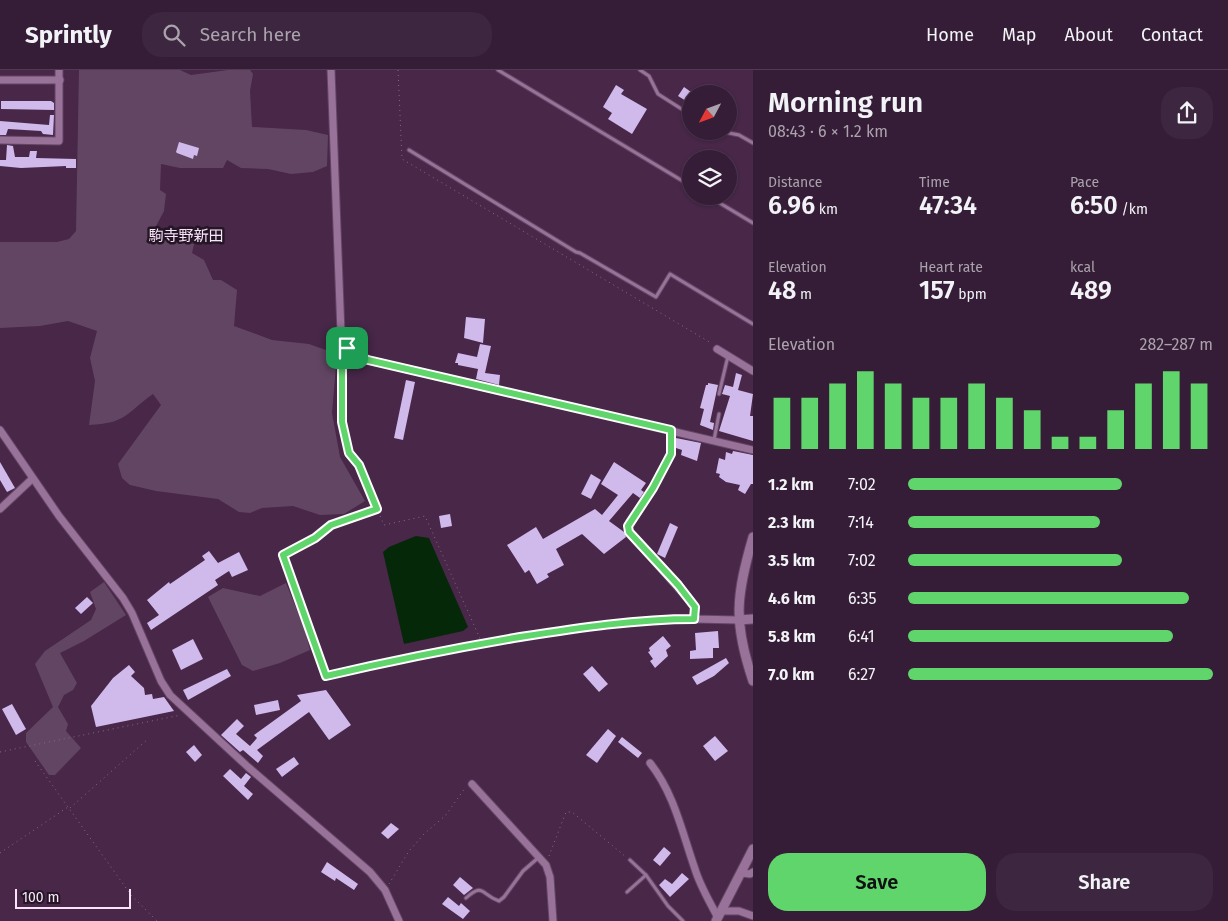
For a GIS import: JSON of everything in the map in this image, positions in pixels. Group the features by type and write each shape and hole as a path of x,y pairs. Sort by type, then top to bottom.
{"street":[{"path":"0,140 59,141 59,70"},
{"path":"331,70 340,334 347,348 352,353 368,360 753,450"},
{"path":"0,80 60,80"},
{"path":"717,349 753,371"},
{"path":"0,430 3,439 80,546 113,583 123,598 132,613 161,681 170,696 370,872 385,890 399,921"},
{"path":"671,430 671,454 653,488 628,526 629,532 678,585 695,607 694,619 753,619"},
{"path":"0,509 32,479"},
{"path":"753,536 741,583 738,620 742,650 753,681"},
{"path":"650,763 669,793 696,871 719,916"},
{"path":"472,784 546,866 550,878 553,921"},
{"path":"719,916 753,849"},
{"path":"741,873 750,874 753,872"},
{"path":"719,916 739,911 753,916"}],"lane":[{"path":"498,70 682,181"},
{"path":"640,70 649,76 658,94 682,109"},
{"path":"738,135 753,143"},
{"path":"409,150 576,252 580,252 656,297 670,274 753,324"},
{"path":"723,205 753,223"},
{"path":"719,394 728,356"},
{"path":"713,441 719,414"},
{"path":"466,898 478,890 482,890 498,900 504,897 523,871 538,857"},
{"path":"630,860 646,875 672,911 682,921"},
{"path":"627,892 646,875"}],"path":[{"path":"347,348 342,356 342,422 349,453 359,465 384,525 425,516 482,644"},
{"path":"377,509 331,525 315,538 283,555 326,676 402,658 586,626 664,619 694,619"},
{"path":"0,752 189,713"},
{"path":"0,853 69,808 148,739"},
{"path":"36,761 131,895 156,921"},
{"path":"385,890 409,851 424,834 446,815 463,790 472,784"},
{"path":"546,866 566,812 572,812 630,860"}],"shaded area":[{"path":"79,70 180,70 191,75 228,70 250,70 253,74 250,91 252,127 306,130 328,135 327,166 313,172 291,174 268,169 241,168 227,160 223,168 180,168 161,164 160,190 166,194 164,211 154,230 163,239 194,244 192,253 204,260 213,280 221,280 237,290 234,326 272,340 309,344 337,354 332,413 340,457 365,501 344,514 320,515 293,506 262,508 250,513 239,512 218,499 156,491 130,485 122,478 118,464 161,405 153,394 119,420 89,425 95,381 90,358 97,331 68,321 40,326 0,328 0,242 57,242 69,239 76,231"},
{"path":"416,536 429,538 468,627 463,631 404,644 383,552 389,547"},
{"path":"104,582 126,615 84,641 60,653 77,683 73,690 64,695 58,707 68,724 66,731 81,748 55,775 49,775 26,742 26,733 53,707 35,664 45,651 91,620 96,609 90,592"},
{"path":"286,583 305,630 310,650 280,663 253,671 242,665 208,597 223,588 260,596"}],"building":[{"path":"616,85 624,90 621,94 647,109 632,134 608,119 612,113 603,107"},
{"path":"682,90 682,98 678,96"},
{"path":"1,101 51,101 54,103 54,110 1,109"},
{"path":"50,115 54,115 53,135 43,134 41,131 8,129 6,135 0,135 0,121 49,125"},
{"path":"179,142 199,148 197,156 194,155 193,159 177,153"},
{"path":"7,145 13,146 15,157 29,157 30,151 37,151 36,158 76,159 76,168 66,168 66,166 21,168 0,166 0,160 6,160"},
{"path":"466,317 485,319 483,343 464,338"},
{"path":"480,344 491,346 485,373 500,375 499,385 476,379 478,369 455,363 458,353 477,357"},
{"path":"736,373 742,375 738,390 753,394 750,416 753,416 753,441 719,431 730,396 722,394 725,385 733,387"},
{"path":"406,380 415,382 403,440 394,438"},
{"path":"708,383 718,385 710,422 714,423 713,430 700,425 704,409 700,408"},
{"path":"676,438 701,443 697,461 681,455 682,450 676,448"},
{"path":"733,451 753,455 753,484 751,484 745,494 738,490 740,485 726,482 719,477 720,474 716,473 719,458 725,460 726,452 732,454"},
{"path":"0,462 15,488 7,492 0,480"},
{"path":"614,462 646,483 641,490 644,492 640,498 633,493 609,521 624,532 626,537 604,554 582,534 556,549 564,565 547,574 549,577 537,584 529,570 525,573 507,545 536,527 543,539 595,509 602,515 618,495 601,484"},
{"path":"591,474 601,480 591,499 581,494"},
{"path":"450,514 452,526 441,528 439,516"},
{"path":"670,523 678,527 665,558 657,554"},
{"path":"209,551 218,563 239,552 248,570 232,577 229,571 215,580 218,585 151,630 147,623 159,615 147,600 169,582 170,584 205,560 202,556"},
{"path":"87,597 93,603 81,614 75,608"},
{"path":"718,631 719,648 713,648 713,658 690,659 690,651 696,650 695,633"},
{"path":"663,636 671,646 666,650 668,656 655,668 650,661 653,659 648,652 650,651 649,648"},
{"path":"193,639 203,659 181,670 172,650"},
{"path":"726,658 729,663 714,676 697,685 692,677"},
{"path":"129,665 135,672 131,676 144,688 145,695 152,694 153,699 164,697 174,711 96,727 91,706 113,678"},
{"path":"592,666 608,684 599,692 583,674"},
{"path":"227,669 231,676 188,700 183,690"},
{"path":"326,690 351,725 329,740 309,712 257,750 263,756 258,763 243,750 240,752 221,735 237,719 244,726 236,734 250,746 257,738 254,735 301,701 297,695"},
{"path":"278,700 280,710 256,715 254,705"},
{"path":"12,704 26,729 16,735 2,709"},
{"path":"608,729 616,736 597,763 586,755"},
{"path":"715,736 728,751 715,761 703,746"},
{"path":"622,737 642,753 638,758 618,742"},
{"path":"194,745 202,755 195,762 186,752"},
{"path":"294,757 299,764 282,777 276,769"},
{"path":"230,769 241,779 246,773 251,777 244,786 253,794 248,800 223,776"},
{"path":"391,823 399,829 388,839 381,833"},
{"path":"664,847 671,853 660,866 653,860"},
{"path":"327,862 358,884 354,890 336,878 335,881 321,872"},
{"path":"682,873 689,879 670,897 659,885 665,879 672,884"},
{"path":"460,877 473,888 464,895 453,885"},
{"path":"448,897 459,906 461,903 470,911 463,919 442,904"}],"district":[{"name":"駒寺野新田","path":"186,236"}],"route":[{"path":"347,348 357,356 368,360 671,430 671,454 653,488 628,526 629,532 678,585 695,607 694,619 664,619 586,626 402,658 326,676 283,555 315,538 331,525 377,509 359,465 349,453 342,422 342,356 347,348"}]}
